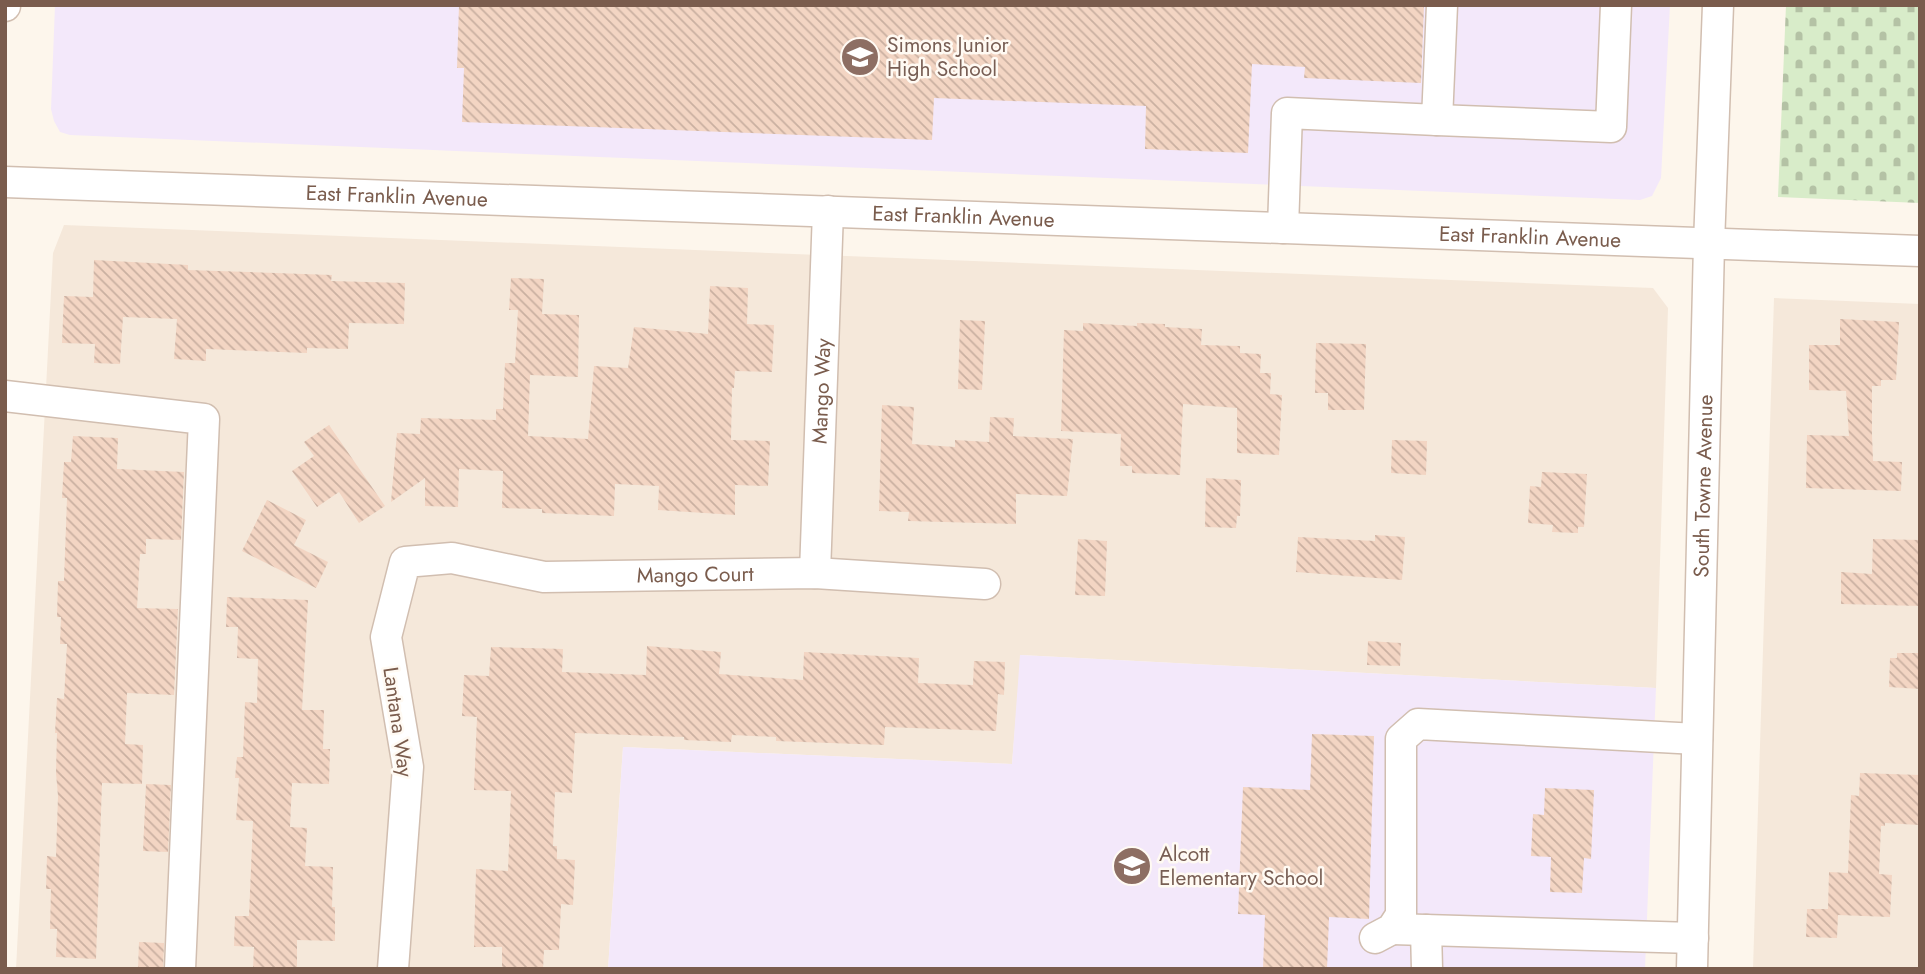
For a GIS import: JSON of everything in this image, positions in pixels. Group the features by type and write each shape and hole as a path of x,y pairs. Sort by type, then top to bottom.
{"street":[{"path":"1437,120 1441,5"},
{"path":"1283,228 1287,113 1611,127 1616,5"},
{"name":"South Towne Avenue","path":"1692,969 1709,244 1718,5"},
{"name":"East Franklin Avenue","path":"5,183 1920,251"},
{"name":"Mango Way","path":"815,573 828,211"},
{"path":"5,396 204,419 180,969"},
{"name":"Mango Court","path":"405,562 452,558 544,577 815,573 985,584"},
{"name":"Lantana Way","path":"393,969 408,767 386,637 405,562"},
{"path":"1693,938 1426,930 1384,934 1401,915 1401,739 1418,724 1698,739"},
{"path":"1426,930 1427,969"}],"shaded area":[{"name":"Simons Junior High School","path":"55,5 1670,5 1661,178 1652,196 1640,200 70,135 60,132 51,109"},
{"path":"64,225 1653,288 1668,308 1656,688 1021,655 1012,764 623,747 608,969 16,969 53,253"},
{"path":"1774,298 1920,304 1920,969 1753,969"},
{"name":"Alcott Elementary School","path":"1020,655 1656,688 1645,969 608,969 623,747 1012,764"}],"green space":[{"path":"1786,5 1920,5 1920,203 1778,197"}],"building":[{"path":"459,5 1424,6 1421,83 1304,78 1305,67 1252,64 1248,153 1145,149 1146,106 934,98 932,140 462,122 464,68 457,68"},
{"path":"94,260 188,265 188,270 332,275 331,281 405,283 404,324 349,323 348,349 307,348 307,353 206,349 206,361 174,359 177,319 123,317 120,364 94,363 95,344 62,343 64,296 93,297"},
{"path":"511,278 544,279 542,314 579,315 578,377 530,375 528,436 588,439 594,366 628,368 634,327 708,334 710,286 748,288 747,324 774,325 772,372 735,371 731,440 770,441 768,486 735,485 735,515 658,510 659,486 615,484 614,516 542,513 542,509 502,508 503,471 459,469 458,507 425,506 425,478 391,502 397,433 420,434 421,418 496,420 496,409 503,409 505,363 515,363 518,310 509,310"},
{"path":"1840,319 1899,322 1896,380 1881,380 1881,386 1872,386 1872,434 1873,461 1902,462 1901,491 1806,488 1807,435 1849,436 1846,391 1809,390 1809,345 1840,345"},
{"path":"960,320 985,321 982,390 958,389"},
{"path":"1083,323 1137,326 1137,323 1165,324 1165,327 1202,329 1201,345 1240,346 1240,353 1261,354 1260,373 1271,373 1270,394 1282,395 1279,455 1237,453 1237,408 1183,404 1180,475 1132,473 1132,466 1120,466 1121,434 1061,431 1064,330 1083,331"},
{"path":"1316,343 1366,344 1364,410 1328,410 1328,393 1315,393"},
{"path":"882,405 914,407 912,444 955,447 955,440 989,442 990,417 1014,418 1013,436 1073,439 1067,496 1016,494 1016,524 908,521 909,512 879,511"},
{"path":"329,425 385,506 359,523 339,492 317,507 292,471 314,456 304,442"},
{"path":"73,436 118,438 117,469 184,472 181,540 146,539 146,554 140,554 137,608 178,609 174,695 127,693 125,744 143,745 142,784 102,783 96,959 56,957 57,929 50,929 51,889 46,889 47,856 56,857 58,796 55,733 57,698 64,699 67,644 60,644 61,617 57,617 58,581 64,581 67,498 62,498 64,462 71,462"},
{"path":"1392,440 1427,441 1426,475 1391,473"},
{"path":"1542,472 1587,474 1584,527 1578,527 1578,533 1552,532 1553,525 1528,523 1530,486 1541,487"},
{"path":"1206,478 1241,480 1240,516 1237,516 1236,528 1205,527"},
{"path":"267,500 306,520 294,545 328,562 316,588 242,551"},
{"path":"1375,535 1405,537 1402,580 1296,572 1298,537 1375,541"},
{"path":"1078,539 1107,541 1105,596 1075,595"},
{"path":"1873,539 1920,540 1920,606 1841,604 1841,572 1872,574"},
{"path":"227,597 308,600 302,710 324,710 323,749 330,749 329,784 292,783 290,827 307,828 305,866 333,867 335,941 297,940 297,969 253,969 254,947 234,946 235,916 249,916 253,821 236,820 239,778 235,778 237,757 243,757 245,702 257,703 258,659 237,658 238,627 226,627"},
{"path":"1368,641 1401,643 1400,666 1367,665"},
{"path":"647,646 721,652 719,674 803,680 804,652 919,658 918,683 973,685 974,661 1005,662 1004,695 998,694 996,731 885,727 884,745 776,741 776,737 732,735 731,742 684,740 684,737 575,733 572,793 555,792 553,846 557,846 557,859 575,860 573,905 561,904 559,950 544,950 543,969 502,969 502,947 474,947 476,869 508,871 511,791 474,790 477,717 462,716 464,675 489,676 491,647 563,649 562,672 646,675"},
{"path":"1897,653 1920,653 1920,689 1889,687 1890,658 1897,658"},
{"path":"1312,734 1374,736 1369,919 1329,917 1327,969 1263,969 1265,915 1238,914 1243,787 1310,790"},
{"path":"1860,773 1920,775 1919,825 1885,823 1885,826 1881,826 1879,874 1892,875 1890,917 1838,915 1837,938 1806,937 1807,909 1828,909 1829,872 1848,873 1851,795 1859,796"},
{"path":"146,784 171,785 168,852 143,851"},
{"path":"1545,788 1594,790 1591,859 1584,858 1582,893 1550,892 1551,857 1531,856 1533,814 1544,815"},
{"path":"139,942 164,943 163,969 138,969"}],"place":[{"name":"Simons Junior High School","path":"860,57"},
{"name":"Alcott Elementary School","path":"1132,866"}]}
